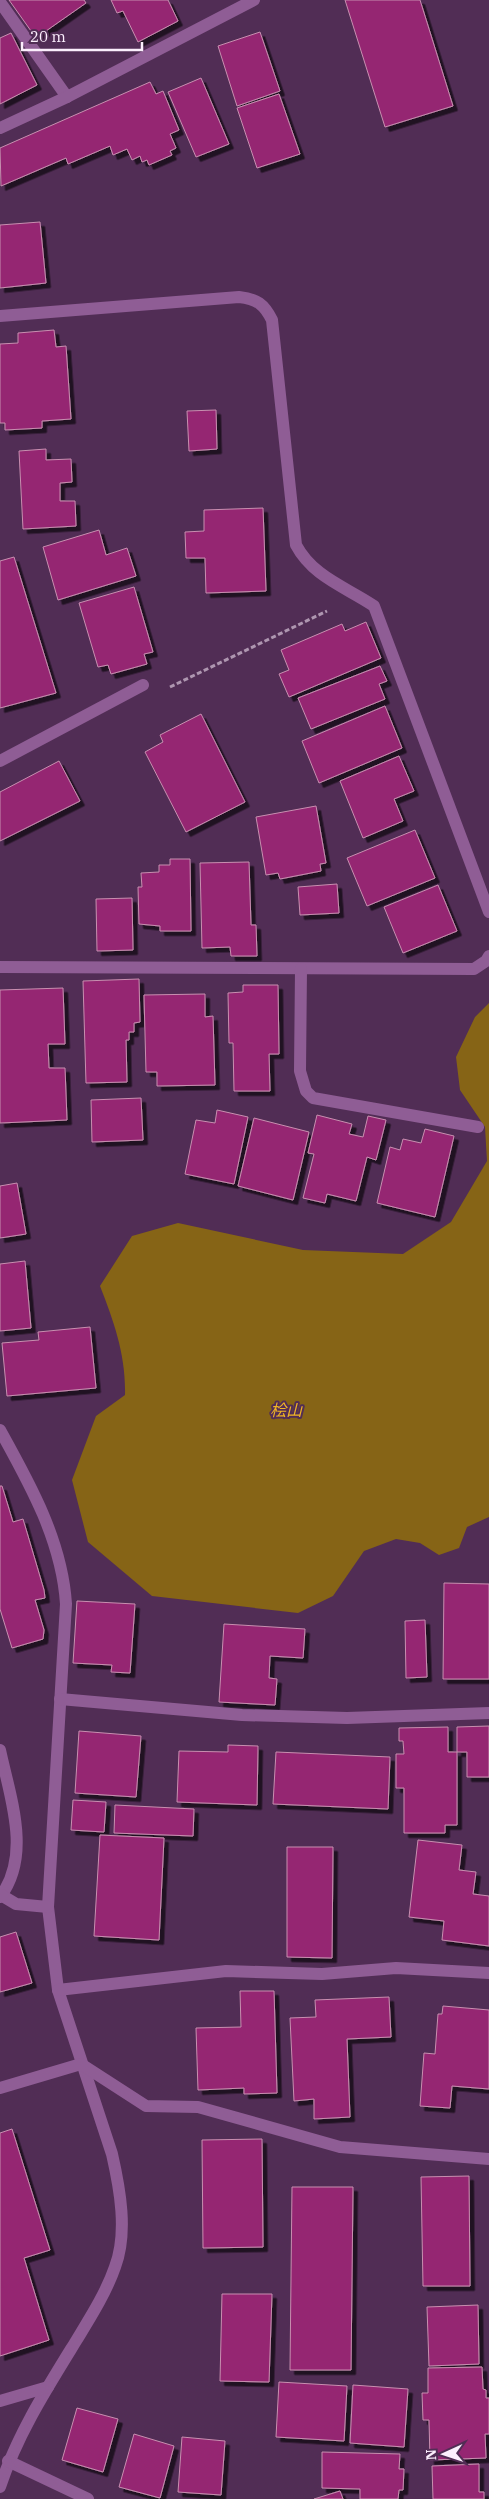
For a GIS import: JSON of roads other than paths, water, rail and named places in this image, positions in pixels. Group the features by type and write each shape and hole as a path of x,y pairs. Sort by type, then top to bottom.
{"street":[{"path":"0,128 66,97 254,0"},
{"path":"0,2 66,97"},
{"path":"0,316 239,297 261,303 272,320 296,545 304,557 331,582 374,606 489,912"},
{"path":"0,761 143,685"},
{"path":"0,967 474,969 486,961 489,956"},
{"path":"301,969 300,1070 306,1092 313,1098 478,1127"},
{"path":"0,1430 37,1497 61,1567 66,1604 48,1907 58,1990 112,2154 118,2178 121,2210 120,2248 116,2267 8,2461 0,2487"},
{"path":"60,1699 242,1715 347,1718 489,1712"},
{"path":"0,1750 4,1790 16,1828 17,1862 11,1881 1,1896 16,1904 48,1907"},
{"path":"58,1990 226,1971 322,1974 396,1968 489,1973"},
{"path":"0,2088 81,2064 146,2106 198,2107 340,2147 489,2159"},
{"path":"0,2401 48,2387"},
{"path":"8,2461 88,2499"}],"park label":[{"name":"桧山","path":"286,1410"}]}
